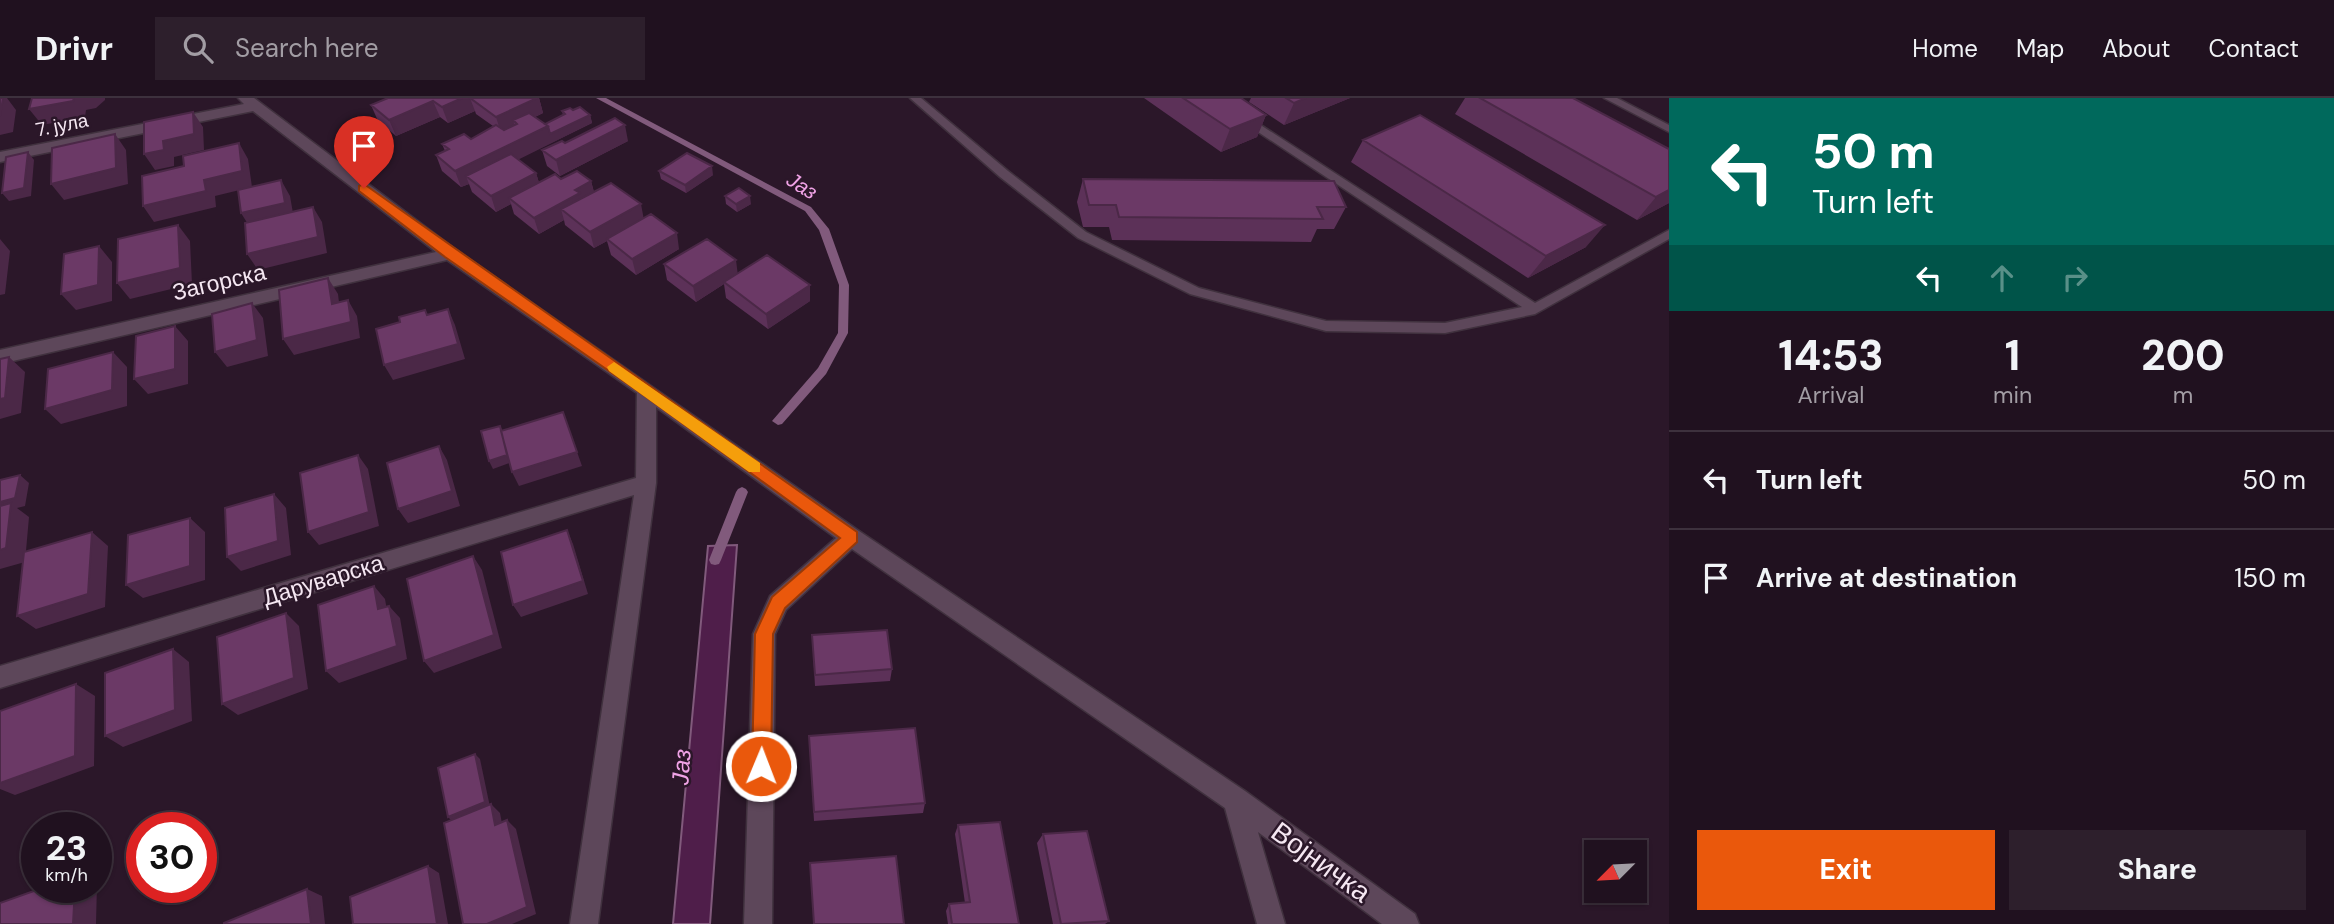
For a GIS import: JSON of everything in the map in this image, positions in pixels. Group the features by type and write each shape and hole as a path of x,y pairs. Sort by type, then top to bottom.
{"street":[{"name":"7. јула","path":"0,157 251,102"},
{"name":"Војничка","path":"251,102 450,254 647,390 851,537 1236,800 1405,924"},
{"name":"Загорска","path":"0,357 450,254"},
{"path":"584,924 646,483 647,390"},
{"name":"Даруварска","path":"0,677 646,483"},
{"path":"758,924 764,634 778,603 851,537"},
{"path":"1236,800 1271,924"}],"lane":[{"path":"915,98 1004,174 1082,235 1195,291 1326,326 1446,328 1535,309 1669,234"},
{"path":"1212,98 1535,309"},
{"path":"1609,98 1669,129"}],"shaded area":[{"path":"737,545 710,924 673,924 708,546"}],"building":[{"path":"32,98 74,98 73,101 29,109"},
{"path":"388,98 462,98 442,107 433,101 389,120 371,105"},
{"path":"470,98 537,98 496,117"},
{"path":"1183,98 1241,98 1266,115 1230,129"},
{"path":"1286,98 1306,98 1294,103"},
{"path":"1480,98 1573,98 1669,149 1669,190 1656,197"},
{"path":"580,107 590,115 550,134 545,124 565,114 562,111"},
{"path":"193,112 194,134 163,141 164,150 144,154 144,122"},
{"path":"529,113 548,126 455,171 436,155 449,149 442,144 464,134 471,139 496,125 504,130 517,124 513,120"},
{"path":"1420,115 1605,225 1546,256 1363,140"},
{"path":"615,118 625,125 556,160 542,150 562,141 565,143"},
{"path":"115,134 116,168 51,184 52,148"},
{"path":"239,143 242,171 204,180 206,191 143,206 142,176 184,166 183,156"},
{"path":"28,152 24,188 2,193 6,157"},
{"path":"687,153 712,166 685,185 659,171"},
{"path":"511,154 536,173 491,196 466,176"},
{"path":"577,171 591,181 575,190 580,193 534,218 509,198 555,174 561,179"},
{"path":"1083,179 1334,181 1346,207 1317,207 1323,219 1119,217 1116,205 1089,205"},
{"path":"281,180 285,203 241,213 238,190"},
{"path":"611,183 641,204 590,232 561,209"},
{"path":"739,188 750,196 736,204 725,196"},
{"path":"313,207 318,237 247,254 245,223"},
{"path":"651,214 677,233 632,259 607,239"},
{"path":"178,225 180,268 117,283 118,239"},
{"path":"707,239 736,260 693,286 664,264"},
{"path":"99,246 98,285 61,294 64,254"},
{"path":"767,255 810,285 766,314 724,282"},
{"path":"328,278 332,304 348,300 351,322 283,339 279,290"},
{"path":"252,303 257,340 215,352 212,314"},
{"path":"448,309 458,344 384,365 376,329 400,322 399,317 425,310 427,315"},
{"path":"175,326 175,369 134,379 136,336"},
{"path":"113,352 112,390 45,409 48,369"},
{"path":"9,357 5,398 0,399 0,359"},
{"path":"563,412 577,452 512,472 501,431"},
{"path":"500,426 507,455 489,461 481,431"},
{"path":"439,446 452,491 398,509 387,463"},
{"path":"358,455 369,512 308,532 300,473"},
{"path":"20,475 15,498 0,502 0,480"},
{"path":"274,494 278,541 227,557 225,508"},
{"path":"11,503 6,548 0,550 0,506"},
{"path":"190,518 190,566 126,585 128,535"},
{"path":"567,530 583,581 513,605 501,552"},
{"path":"92,532 88,594 17,616 24,552"},
{"path":"473,556 494,635 424,661 407,579"},
{"path":"374,586 378,609 389,606 397,646 326,671 318,605"},
{"path":"286,613 294,678 222,704 217,637"},
{"path":"887,630 892,669 815,675 812,635"},
{"path":"173,649 175,710 105,736 105,673"},
{"path":"76,684 75,756 0,783 0,711"},
{"path":"915,728 925,803 814,812 809,736"},
{"path":"475,754 485,802 448,817 438,768"},
{"path":"491,804 495,825 507,820 527,907 487,924 463,924 444,823"},
{"path":"1000,822 1019,924 952,924 949,904 970,902 958,825"},
{"path":"1087,831 1109,921 1061,924 1043,834"},
{"path":"896,856 904,924 814,924 810,863"},
{"path":"428,866 437,924 353,924 350,897"},
{"path":"307,889 311,924 224,924 224,923"},
{"path":"21,896 21,903 74,903 73,924 0,924 0,903"}],"waterway":[{"name":"Јаз","path":"600,98 808,209 824,229 844,285 843,333 822,371 778,421"},
{"name":"Јаз","path":"715,560 742,492"}],"slow traffic":[{"path":"614,367 755,468"}],"route":[{"path":"364,188 450,254 647,390 851,537 778,603 764,634 761,766"}]}
